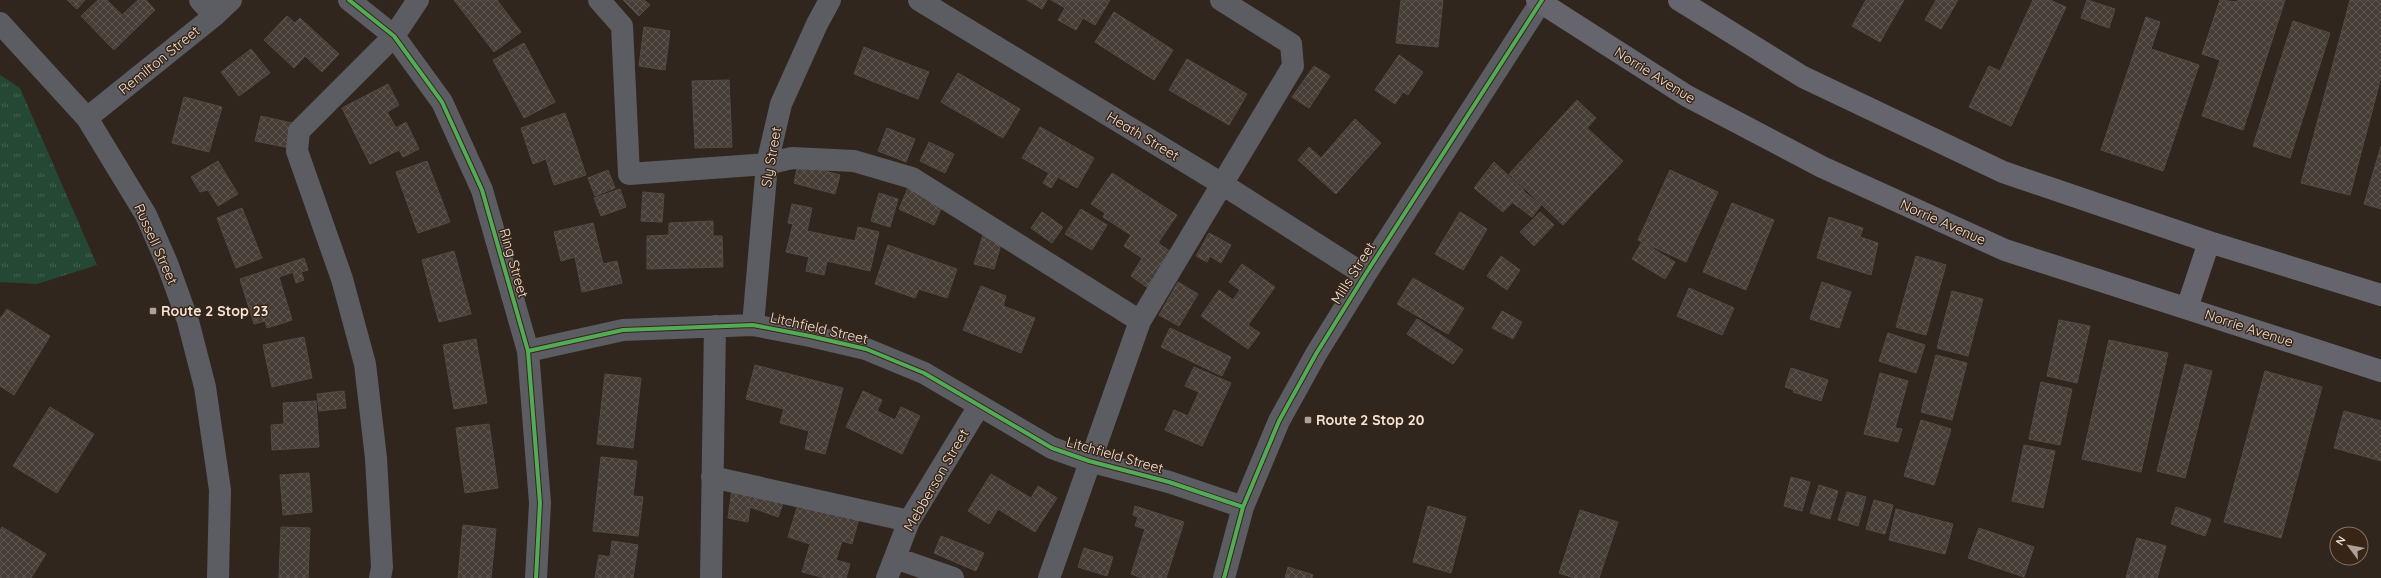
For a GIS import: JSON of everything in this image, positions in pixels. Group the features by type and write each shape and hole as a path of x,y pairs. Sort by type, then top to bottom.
{"main road":[{"path":"1679,0 1803,77 2003,172 2209,242 2381,295"},
{"name":"Norrie Avenue","path":"1540,1 1687,96 1822,167 2004,250 2381,371"},
{"path":"2187,308 2209,242"}],"street":[{"path":"200,0 214,16"},
{"name":"Remilton Street","path":"87,118 214,16 231,0"},
{"name":"Ring Street","path":"349,0 394,36 442,102 482,190 528,351 540,503 536,578"},
{"path":"380,578 382,567 376,458 365,364 342,279 297,151 299,131 394,36 418,0"},
{"path":"599,0 622,26 629,174 767,164 792,158 854,161 912,178 1140,321"},
{"name":"Sly Street","path":"754,325 767,164 781,104 817,24 830,0"},
{"name":"Heath Street","path":"919,0 1222,184 1364,275"},
{"path":"1049,578 1089,461 1140,321 1293,66 1291,44 1221,0"},
{"name":"Mills Street","path":"1224,578 1242,507 1279,421 1316,354 1364,275 1540,1"},
{"name":"Russell Street","path":"0,23 87,118 146,215 167,263 188,321 205,387 220,490 218,578"},
{"name":"Litchfield Street","path":"528,351 623,330 754,325 866,349 924,373 1052,448 1089,461 1169,482 1242,507"},
{"path":"711,578 715,326"},
{"name":"Mebberson Street","path":"887,578 909,521 979,406"},
{"path":"712,477 909,521"},
{"path":"895,558 953,578"}],"green space":[{"path":"0,75 20,88 97,265 37,284 0,282"}],"building":[{"path":"67,0 85,0 77,9"},
{"path":"98,0 107,0 122,15 138,0 146,0 155,10 114,50 81,16"},
{"path":"454,0 497,0 521,32 494,52"},
{"path":"623,0 644,0 650,5 639,16"},
{"path":"1027,0 1047,0 1042,9"},
{"path":"1051,0 1110,0 1095,25 1083,18 1076,30 1058,20 1065,8"},
{"path":"1401,0 1443,0 1438,47 1396,43"},
{"path":"1866,0 1904,0 1880,42 1852,26"},
{"path":"1936,0 1958,0 1941,29 1925,20"},
{"path":"2033,0 2050,0 2066,7 2011,126 1969,107 1989,66 2000,71"},
{"path":"2087,0 2115,9 2109,28 2081,18"},
{"path":"2220,0 2238,2 2238,0 2285,0 2243,130 2202,116 2220,60 2202,54"},
{"path":"2350,0 2381,0 2381,77 2350,195 2301,183"},
{"path":"1114,12 1173,50 1154,80 1095,42"},
{"path":"287,16 295,23 300,18 339,54 322,72 305,56 294,68 264,40"},
{"path":"2146,17 2160,22 2151,49 2199,65 2163,171 2101,150"},
{"path":"2293,21 2330,33 2290,158 2253,146"},
{"path":"644,27 670,31 665,70 639,66"},
{"path":"524,43 555,102 524,118 493,60"},
{"path":"864,47 929,72 918,99 854,74"},
{"path":"251,49 270,73 239,96 221,72"},
{"path":"1399,55 1423,72 1408,95 1403,92 1395,104 1375,90"},
{"path":"1187,59 1247,94 1229,125 1169,90"},
{"path":"1314,66 1330,76 1309,108 1292,97"},
{"path":"958,73 1020,109 1003,138 941,102"},
{"path":"729,80 732,147 695,148 692,81"},
{"path":"388,84 399,105 387,112 396,128 406,122 419,149 403,157 399,150 370,164 342,108"},
{"path":"184,97 222,107 209,152 172,143"},
{"path":"1577,100 1596,118 1587,128 1623,161 1563,225 1509,174"},
{"path":"565,113 586,175 554,185 546,159 533,164 521,128"},
{"path":"261,116 296,124 290,148 255,141"},
{"path":"1355,119 1381,143 1336,194 1298,160 1309,147 1321,158"},
{"path":"1040,127 1094,158 1077,188 1058,177 1051,188 1043,183 1049,173 1022,158"},
{"path":"887,128 915,139 906,162 878,151"},
{"path":"929,142 954,154 945,173 920,161"},
{"path":"2381,146 2381,209 2364,204"},
{"path":"218,161 238,194 218,206 208,190 200,192 191,177"},
{"path":"427,161 450,222 418,233 396,172"},
{"path":"1494,162 1524,190 1503,212 1474,188"},
{"path":"798,164 840,175 835,194 794,183"},
{"path":"608,170 615,188 595,196 588,178"},
{"path":"1670,170 1718,192 1686,262 1638,240"},
{"path":"1112,173 1177,215 1158,243 1171,252 1148,288 1131,276 1142,258 1124,246 1131,235 1103,217 1105,213 1091,204"},
{"path":"908,188 943,204 934,225 899,209"},
{"path":"620,189 626,207 601,216 594,198"},
{"path":"1523,191 1541,205 1532,217 1513,203"},
{"path":"643,192 664,194 662,222 641,221"},
{"path":"879,193 898,199 890,227 871,221"},
{"path":"1732,203 1774,220 1746,290 1703,272"},
{"path":"792,204 812,208 807,231 855,241 858,227 879,232 870,271 827,261 824,275 806,271 809,257 786,252 793,224 788,223"},
{"path":"242,208 262,258 236,268 217,218"},
{"path":"1081,209 1107,225 1092,250 1065,234"},
{"path":"1042,212 1063,227 1052,243 1031,228"},
{"path":"1460,212 1487,229 1463,270 1435,254"},
{"path":"1540,212 1554,225 1534,246 1520,232"},
{"path":"1829,217 1863,228 1860,237 1878,243 1871,275 1817,258"},
{"path":"713,221 713,236 722,236 723,267 647,269 647,236 669,235 669,223"},
{"path":"593,223 603,264 617,261 622,283 582,292 575,257 561,261 554,232"},
{"path":"1209,233 1231,245 1221,263 1210,256 1207,262 1196,256"},
{"path":"983,235 1002,240 994,269 974,264"},
{"path":"1642,242 1675,262 1665,279 1632,259"},
{"path":"888,245 957,269 947,298 919,289 915,298 875,284"},
{"path":"454,251 471,314 439,322 422,260"},
{"path":"1501,256 1520,270 1507,290 1487,276"},
{"path":"1916,256 1946,265 1926,335 1896,327"},
{"path":"304,258 308,270 301,272 304,280 296,283 293,272 279,277 292,320 267,328 265,321 254,324 240,279"},
{"path":"1242,264 1275,287 1248,325 1260,333 1248,349 1201,316 1219,290 1233,300 1240,290 1229,282"},
{"path":"1413,278 1464,308 1448,334 1397,304"},
{"path":"1178,282 1198,294 1179,326 1159,315"},
{"path":"1822,282 1851,292 1839,328 1810,319"},
{"path":"981,286 1006,296 1003,306 1035,318 1021,353 963,330"},
{"path":"1689,288 1734,308 1722,335 1677,316"},
{"path":"1952,291 1983,299 1968,356 1937,348"},
{"path":"7,309 50,336 14,395 0,386 0,319"},
{"path":"1502,311 1522,322 1513,339 1492,328"},
{"path":"1417,319 1463,350 1453,364 1407,334"},
{"path":"2059,320 2090,326 2077,383 2047,376"},
{"path":"1170,328 1231,357 1222,376 1161,347"},
{"path":"1888,333 1925,345 1916,373 1879,361"},
{"path":"304,337 312,378 272,387 263,345"},
{"path":"476,339 487,403 454,409 443,345"},
{"path":"2109,340 2168,353 2141,472 2082,459"},
{"path":"1936,355 1967,363 1952,420 1921,412"},
{"path":"2185,364 2212,371 2185,478 2157,471"},
{"path":"755,365 843,388 825,454 805,449 809,431 780,423 784,409 746,399"},
{"path":"1194,367 1231,383 1202,446 1165,430 1174,410 1188,416 1199,392 1185,386"},
{"path":"1791,368 1828,380 1821,401 1793,392 1794,390 1785,387"},
{"path":"2265,371 2322,387 2281,538 2224,522"},
{"path":"1880,373 1908,381 1895,428 1902,429 1898,442 1864,434"},
{"path":"605,374 641,378 633,448 597,444"},
{"path":"2041,382 2072,389 2060,445 2029,439"},
{"path":"344,391 346,408 319,411 317,394"},
{"path":"863,391 882,400 877,411 895,420 901,407 920,416 902,454 846,427"},
{"path":"316,401 319,447 272,450 271,425 284,424 283,403"},
{"path":"50,407 94,434 57,493 13,466"},
{"path":"2344,411 2381,421 2381,461 2334,448"},
{"path":"1921,420 1951,429 1934,485 1904,476"},
{"path":"489,424 498,488 465,493 456,428"},
{"path":"2024,445 2055,451 2043,508 2012,501"},
{"path":"601,457 637,461 633,496 643,497 638,536 593,531"},
{"path":"309,473 312,512 283,515 280,475"},
{"path":"991,474 1031,498 1038,486 1057,498 1035,532 998,509 989,524 968,511"},
{"path":"1791,477 1810,482 1802,511 1784,506"},
{"path":"1819,485 1838,491 1830,519 1810,513"},
{"path":"757,488 785,498 778,517 750,507"},
{"path":"732,489 752,492 748,522 728,518"},
{"path":"1847,492 1866,497 1858,526 1838,520"},
{"path":"1874,500 1893,505 1885,534 1866,529"},
{"path":"799,501 859,518 852,544 842,541 836,560 850,564 846,578 825,578 802,572 810,544 788,537"},
{"path":"1135,506 1184,522 1166,578 1142,578 1131,574 1145,529 1135,526 1138,517 1133,515"},
{"path":"1428,506 1466,517 1451,573 1413,562"},
{"path":"2176,507 2211,519 2205,536 2171,524"},
{"path":"1896,509 1953,524 1945,554 1889,540"},
{"path":"1580,510 1618,522 1599,578 1574,578 1559,573"},
{"path":"463,525 496,529 491,578 458,578"},
{"path":"2,527 46,554 31,578 0,578 0,531"},
{"path":"281,527 310,528 308,578 279,578"},
{"path":"1979,528 2034,547 2024,577 1968,558"},
{"path":"941,536 984,553 976,571 934,553"},
{"path":"2137,538 2166,546 2157,578 2126,578"},
{"path":"612,541 638,545 633,578 595,578 599,555 610,557"},
{"path":"1084,548 1113,557 1107,576 1078,567"},
{"path":"1288,567 1313,575 1312,578 1285,578"}],"cycle path":[{"path":"349,0 394,36 442,102 482,190 528,351 540,503 536,578"},
{"path":"1224,578 1243,507 1279,421 1316,354 1365,275 1542,0"},
{"path":"528,351 623,330 753,325 810,336 866,349 924,373 1052,448 1089,461 1169,482 1243,507"}],"place":[{"name":"Route 2 Stop 23","path":"153,311"},
{"name":"Route 2 Stop 20","path":"1308,420"}]}
